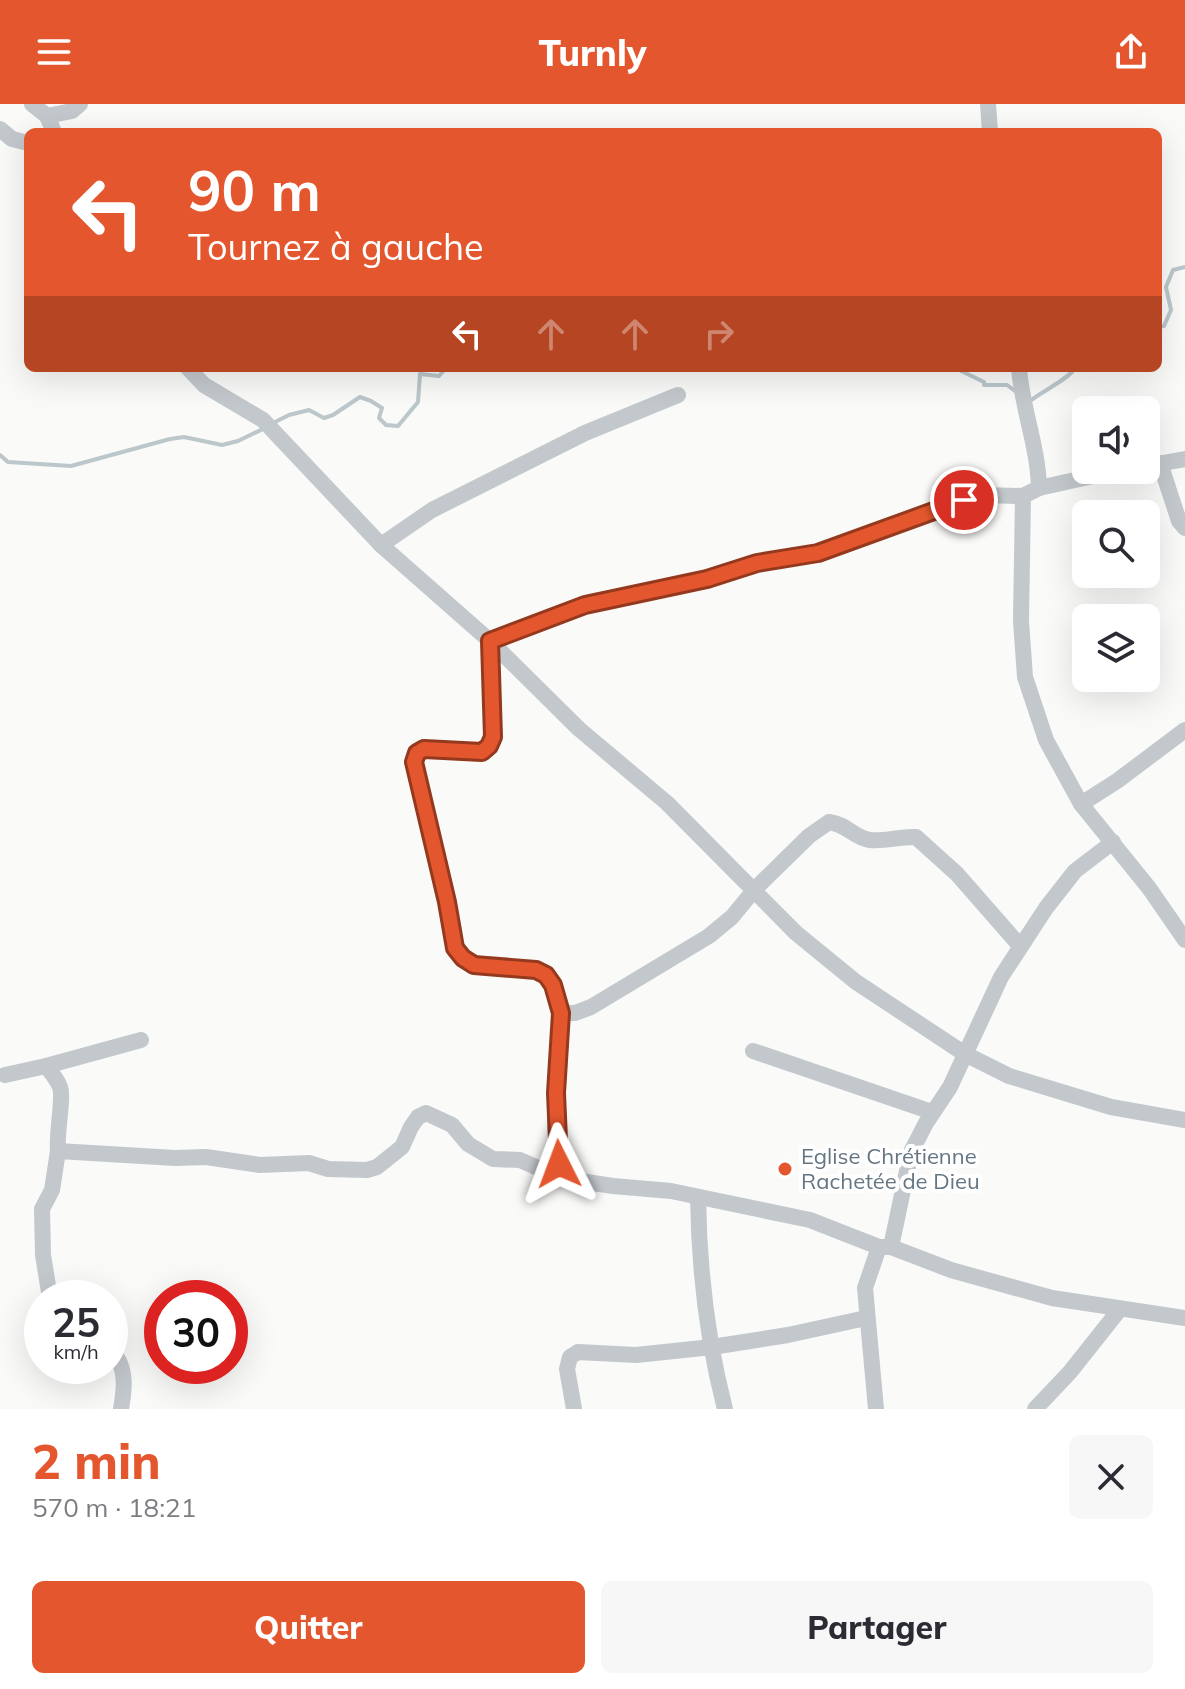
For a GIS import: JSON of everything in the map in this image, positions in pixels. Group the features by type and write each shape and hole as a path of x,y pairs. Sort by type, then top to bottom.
{"street":[{"path":"32,104 47,116 52,128"},
{"path":"47,116 72,111 80,104"},
{"path":"988,104 990,128"},
{"path":"0,129 12,139 24,142"},
{"path":"192,372 204,385 263,420 381,545 490,641 579,729 667,803 796,933 856,982 965,1054 1009,1076 1111,1107 1185,1120"},
{"path":"1019,372 1020,390 1035,447 1039,488"},
{"path":"381,545 432,510 585,433 678,395"},
{"path":"1160,463 1185,459"},
{"path":"1160,479 1185,528"},
{"path":"490,641 585,605 707,579 757,563 818,553 982,495 1023,496 1039,488 1072,481"},
{"path":"1023,496 1021,621 1025,677 1046,740 1081,804 1185,940"},
{"path":"490,641 493,737 489,746 482,752 424,749 417,753 414,762 455,948 474,965 536,970 546,975 553,985 561,1013 556,1093 559,1164 563,1175"},
{"path":"1081,804 1185,730"},
{"path":"561,1013 575,1013 591,1007 709,936 732,917 755,889 809,836 829,822 845,824 857,836 873,840 916,837 957,874 1020,946"},
{"path":"876,1409 865,1288 885,1247 911,1152 932,1112 950,1087 1001,977 1020,946 1075,871 1113,842"},
{"path":"5,1075 141,1040"},
{"path":"753,1051 932,1112"},
{"path":"46,1066 60,1085 62,1094 52,1190 42,1209 47,1280"},
{"path":"58,1151 206,1157 260,1165 309,1163 328,1169 367,1170 377,1167 402,1147 418,1117 426,1113 452,1125 468,1144 493,1159 520,1160 573,1180 671,1191 810,1220 951,1270 1032,1293 1185,1318"},
{"path":"698,1197 699,1254 712,1347 725,1409"},
{"path":"1035,1409 1070,1372 1120,1309"},
{"path":"574,1409 567,1369 570,1357 578,1352 636,1355 712,1347 866,1318"},
{"path":"121,1409 123,1384"}],"waterway":[{"path":"1162,326 1171,310 1166,287 1173,270 1185,267"},
{"path":"273,423 309,410 324,418 360,397 382,408 379,418 386,425 398,426 418,402 420,374 439,376 442,372"},
{"path":"963,372 984,382 984,385 1007,385 1015,391"},
{"path":"1030,401 1071,372"},
{"path":"0,455 8,462 71,466 184,437 222,445 265,428"}],"place":[{"name":"Eglise Chrétienne Rachetée de Dieu","path":"785,1169"}],"route":[{"path":"559,1164 556,1093 561,1013 553,985 546,975 536,970 474,965 455,948 414,762 417,753 424,749 482,752 489,746 493,737 490,641 585,605 707,579 757,563 818,553 964,500"}]}
